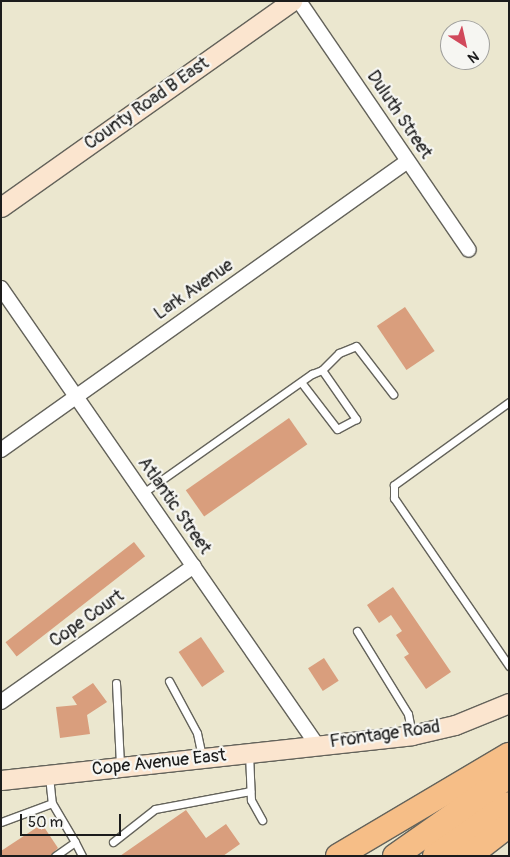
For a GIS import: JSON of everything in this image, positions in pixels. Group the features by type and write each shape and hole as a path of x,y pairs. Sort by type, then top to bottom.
{"highway":[{"path":"338,856 509,755"},
{"path":"395,856 509,776"},
{"path":"435,856 509,804"},
{"path":"468,856 509,825"}],"street":[{"name":"County Road B East","path":"1,207 292,1"},
{"name":"Duluth Street","path":"299,1 470,250"},
{"name":"Lark Avenue","path":"1,450 408,161"},
{"name":"Atlantic Street","path":"1,288 317,745"},
{"name":"Cope Court","path":"1,702 194,566"},
{"name":"Frontage Road","path":"317,745 412,735 455,725 509,703"},
{"name":"Cope Avenue East","path":"1,780 317,745"}],"lane":[{"path":"143,493 301,382 322,370 339,353 356,346 393,394"},
{"path":"301,382 328,421 337,429 346,427 356,419 354,411 322,370"},
{"path":"509,402 394,485 394,498 509,666"},
{"path":"357,631 408,714 412,735"},
{"path":"169,681 197,733 202,758"},
{"path":"116,683 120,767"},
{"path":"249,752 250,791 262,820"},
{"path":"49,775 52,802 82,856"},
{"path":"113,842 155,809 250,791"},
{"path":"1,822 52,802"},
{"path":"55,856 75,842"}],"building":[{"path":"405,307 435,351 406,370 377,326"},
{"path":"289,418 307,444 204,516 186,490"},
{"path":"134,542 145,556 17,657 6,642"},
{"path":"393,587 451,672 426,689 404,657 409,654 396,635 402,631 391,615 379,623 367,605"},
{"path":"201,637 224,672 202,687 179,652"},
{"path":"324,658 339,681 323,691 308,668"},
{"path":"93,683 107,702 87,715 90,734 60,738 56,707 77,705 72,697"},
{"path":"186,810 206,838 226,824 240,844 223,856 120,856"},
{"path":"42,824 58,848 50,856 1,856 1,851"}]}
